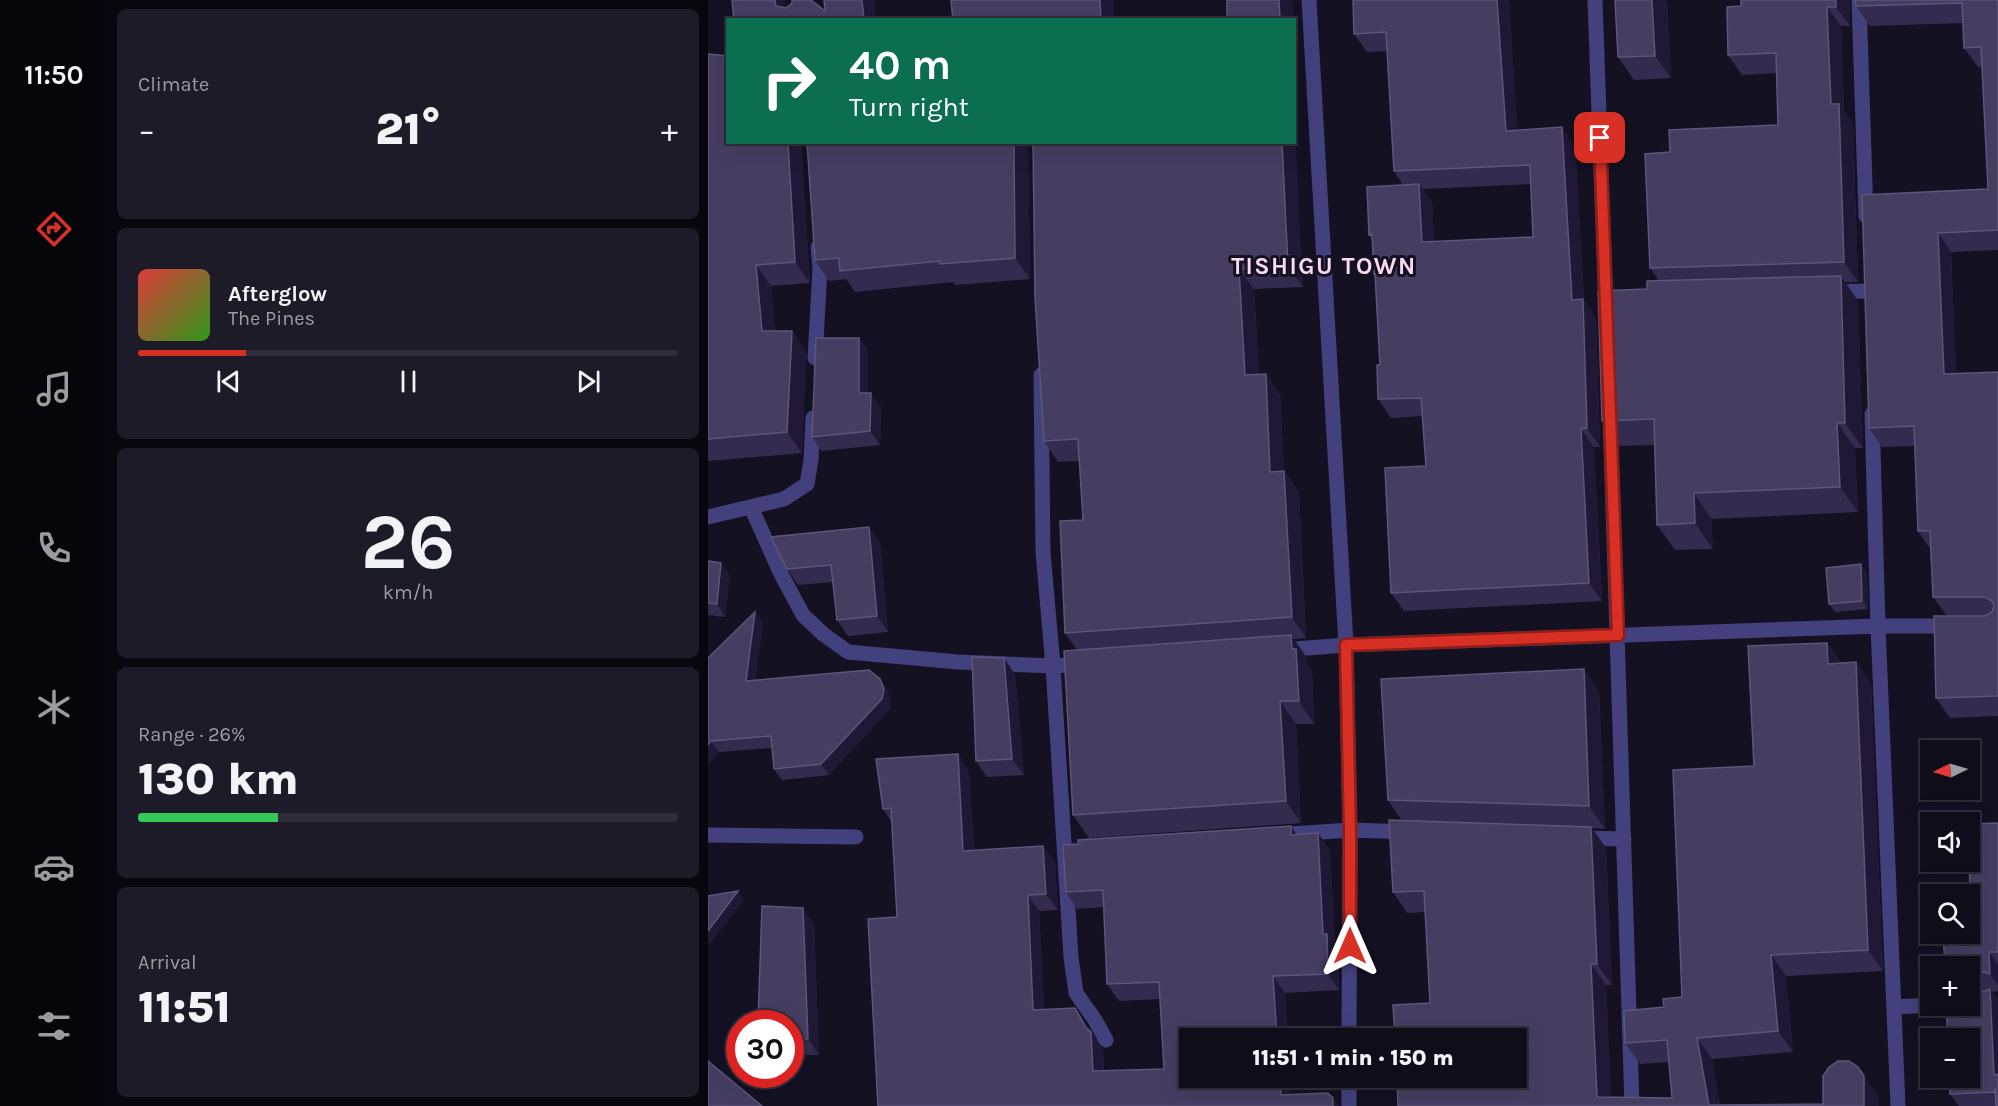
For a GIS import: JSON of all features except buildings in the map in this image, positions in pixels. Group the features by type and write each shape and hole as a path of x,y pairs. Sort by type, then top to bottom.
{"street":[{"path":"1309,0 1346,645 1350,830 1349,1028"},
{"path":"1595,0 1612,299 1607,322"},
{"path":"1859,0 1866,233"},
{"path":"814,377 820,269 817,235"},
{"path":"1820,292 1868,291"},
{"path":"1040,365 1043,552 1069,849 1069,935 1076,993 1106,1040"},
{"path":"1871,399 1898,1106"},
{"path":"708,517 784,499 807,484 811,460 813,400"},
{"path":"1610,403 1632,1106"},
{"path":"751,507 780,572 803,615 848,652 958,662 1053,666 1100,663"},
{"path":"1264,651 1346,645 1618,635 1878,626 1962,626"},
{"path":"1267,836 1350,830 1422,833"},
{"path":"708,835 856,837"},
{"path":"1565,837 1624,839"},
{"path":"1894,1007 1920,1006"},
{"path":"1349,1088 1349,1106"}],"district":[{"name":"TISHIGU TOWN","path":"1324,266"}],"route":[{"path":"1350,946 1346,645 1618,635 1600,138"}]}
